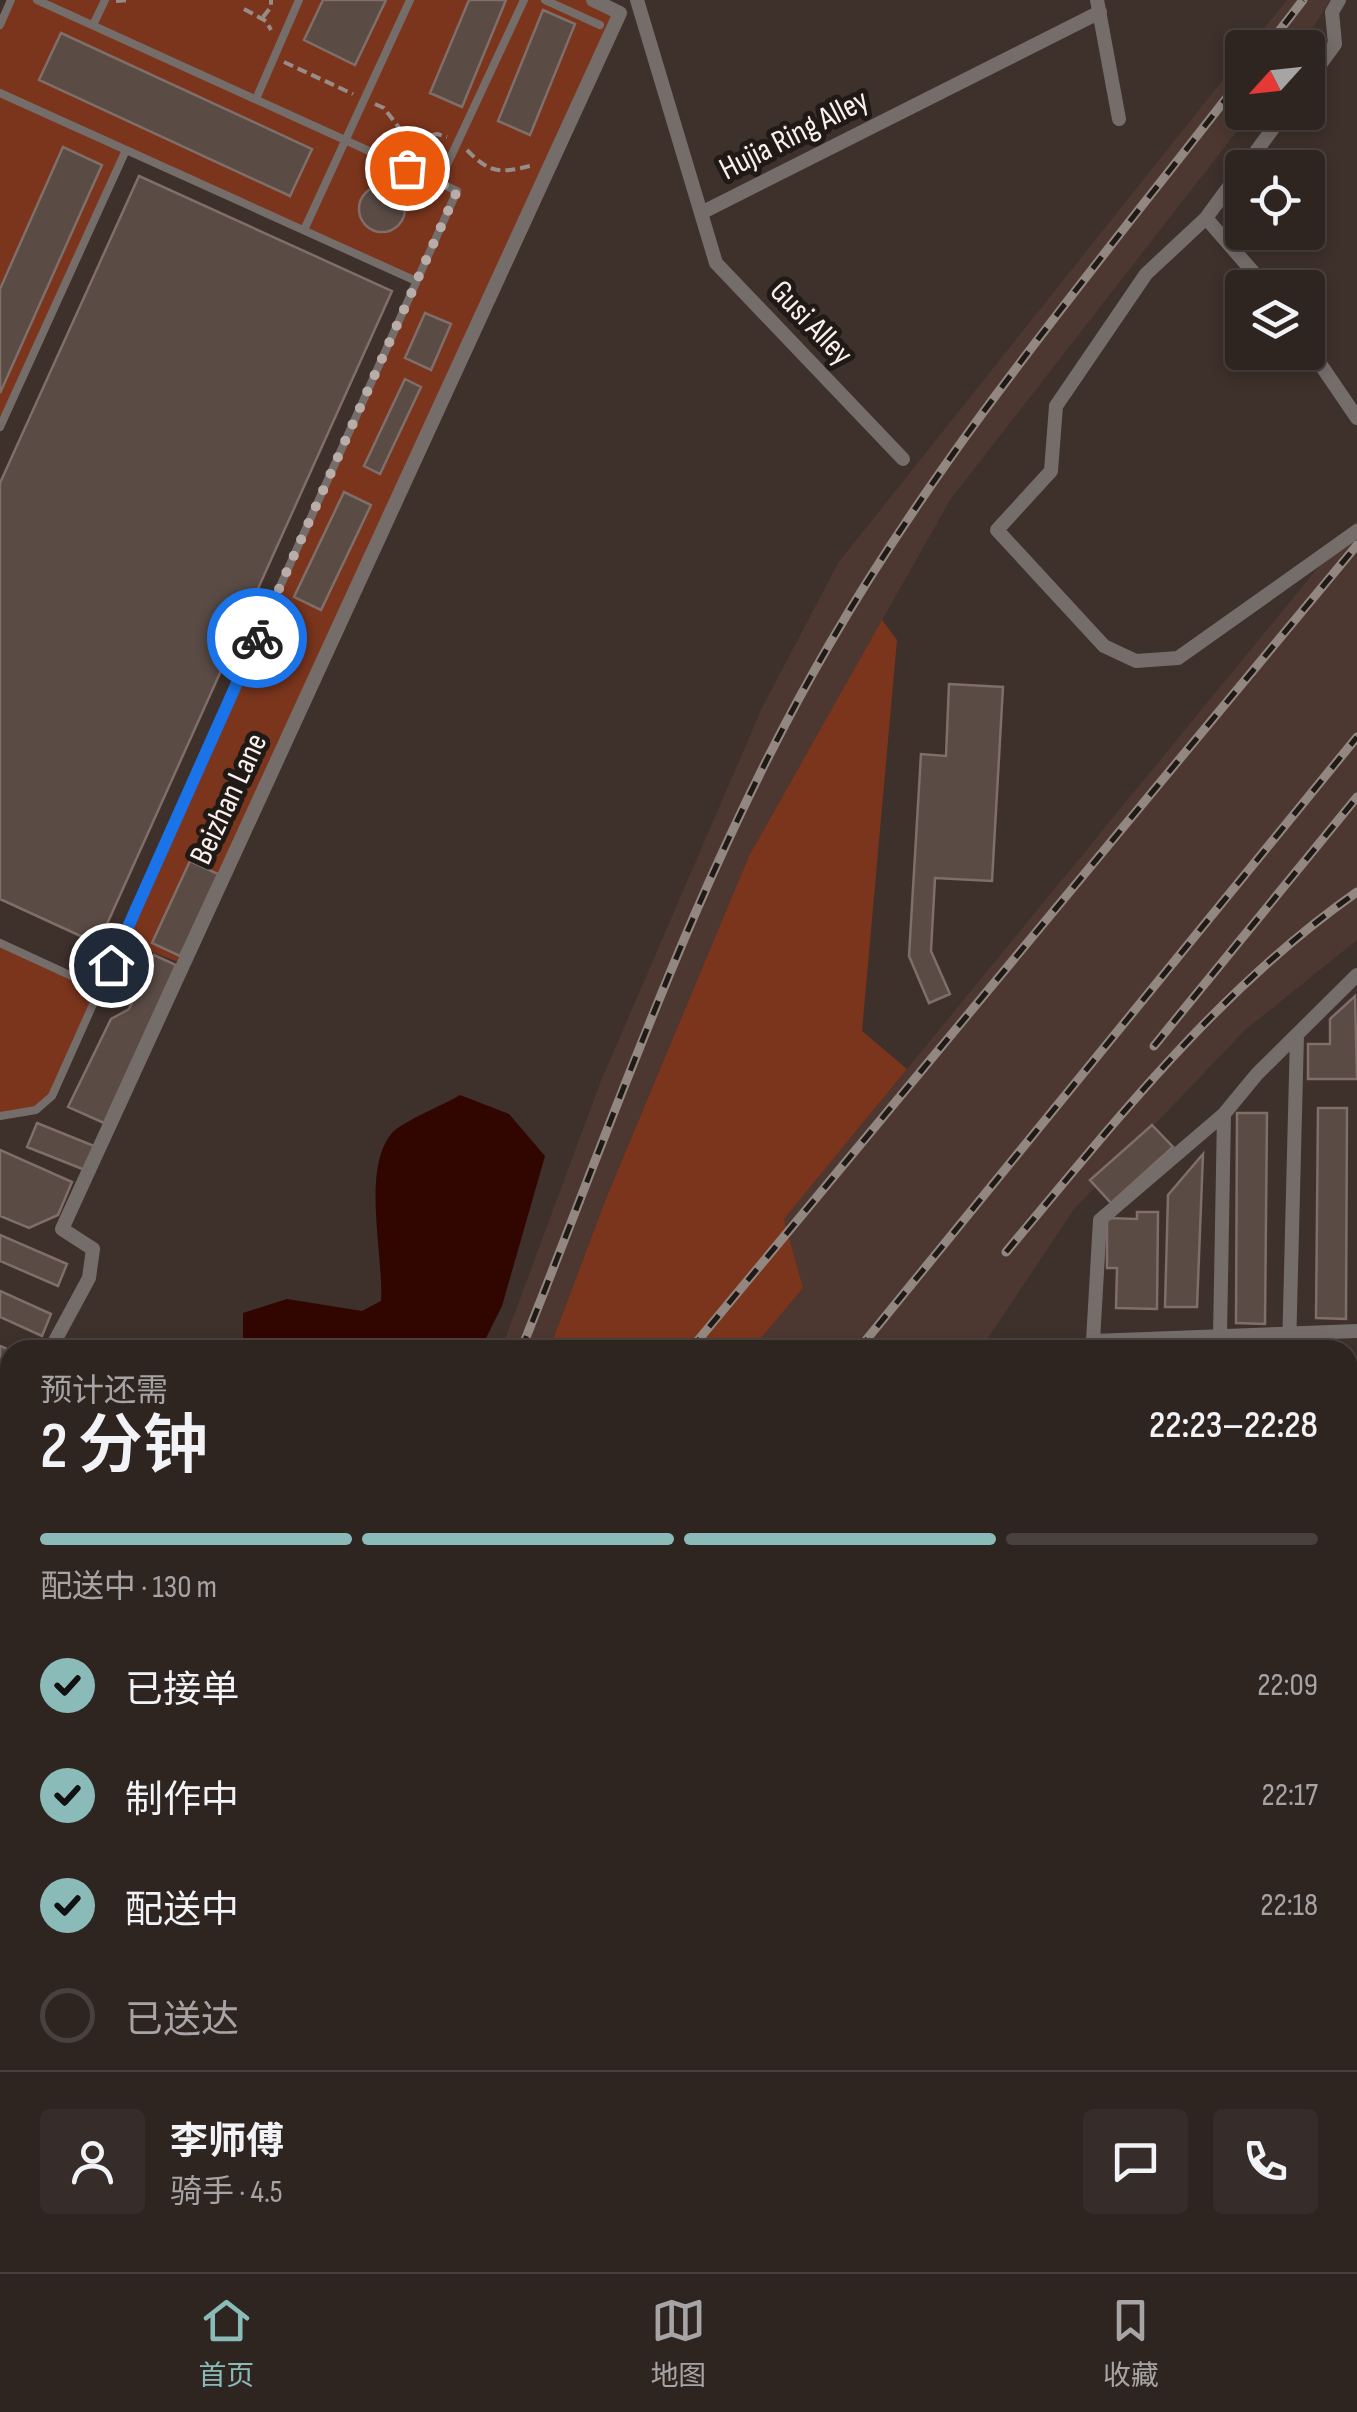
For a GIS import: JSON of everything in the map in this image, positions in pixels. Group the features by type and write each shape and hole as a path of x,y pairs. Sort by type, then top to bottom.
{"street":[{"name":"Beizhan Lane","path":"55,1340 89,1278 92,1249 62,1229 620,13 594,0"},
{"name":"Hujia Ring Alley","path":"637,0 701,213 1098,6"},
{"path":"1325,59 1336,44 1332,12 1339,0"},
{"path":"1098,6 1118,119"},
{"path":"1225,192 1206,218 1146,274 1056,406 1051,470 997,530 1104,646 1136,661 1178,658 1357,531"},
{"name":"Gusi Alley","path":"701,213 716,263 902,459"},
{"path":"1206,218 1252,270"},
{"path":"1324,370 1357,418"},
{"path":"1092,1340 1100,1220 1224,1114 1357,975"},
{"path":"1289,1340 1297,1035"},
{"path":"1220,1336 1224,1114"},
{"path":"1118,1340 1357,1331"}],"lane":[{"path":"0,24 11,0"},
{"path":"0,1116 36,1110 52,1096 457,191 37,0"},
{"path":"93,25 108,0"},
{"path":"256,99 299,0"},
{"path":"304,230 410,0"},
{"path":"439,182 524,0"},
{"path":"545,0 600,25"},
{"path":"0,93 416,281"},
{"path":"0,427 126,150"},
{"path":"0,943 100,989"}],"path":[{"path":"108,0 131,0"},
{"path":"262,18 271,7 270,0"},
{"path":"244,9 262,18 282,40"},
{"path":"274,57 384,108 408,141 437,134 458,141 485,169 507,172 553,160"}],"shaded area":[{"path":"11,0 593,0 620,13 184,964 122,941 416,281 126,150 0,427 0,25"},
{"path":"1287,0 1330,0 1311,30 1263,30"},
{"path":"1225,77 1225,130 1238,130 950,500 749,856 607,1196 553,1340 505,1340 601,1081 762,708 838,563"},
{"path":"1357,520 1357,940 1245,1030 1074,1209 987,1340 759,1340 803,1288 784,1219"},
{"path":"882,620 897,640 862,1031 907,1069 784,1219 803,1288 759,1340 553,1340 607,1196 749,856"},
{"path":"0,943 100,989 53,1093 36,1110 0,1116"},
{"path":"460,1095 509,1114 545,1156 502,1306 485,1340 243,1340 243,1313 287,1299 362,1311 381,1301 376,1214 378,1168 392,1133"}],"building":[{"path":"323,0 386,0 355,65 304,40"},
{"path":"469,0 506,0 462,107 430,93"},
{"path":"543,10 575,24 530,135 498,121"},
{"path":"61,33 312,149 290,196 39,80"},
{"path":"63,147 102,165 0,393 0,289"},
{"path":"139,176 392,291 98,944 0,899 0,483"},
{"path":"382,186 399,192 405,209 399,226 382,232 365,226 359,209 365,192"},
{"path":"425,313 451,324 431,370 405,358"},
{"path":"405,379 421,387 380,474 364,466"},
{"path":"344,492 371,505 321,610 294,597"},
{"path":"949,684 1003,687 992,881 935,878 931,951 950,994 929,1003 909,956 921,754 946,756"},
{"path":"190,861 218,874 180,956 152,943"},
{"path":"154,955 176,965 104,1123 68,1107 111,1019 129,1009"},
{"path":"1355,996 1357,1079 1308,1079 1308,1044 1330,1044 1330,1019"},
{"path":"1318,1108 1347,1108 1346,1319 1316,1318"},
{"path":"1237,1113 1267,1113 1265,1324 1236,1323"},
{"path":"37,1123 94,1146 85,1170 27,1147"},
{"path":"1152,1125 1173,1147 1111,1203 1090,1180"},
{"path":"0,1150 72,1182 58,1215 29,1228 0,1216"},
{"path":"1203,1154 1197,1307 1165,1307 1168,1195"},
{"path":"1137,1212 1158,1212 1157,1309 1116,1308 1117,1268 1107,1268 1107,1218 1137,1219"},
{"path":"0,1235 67,1264 58,1286 0,1261"},
{"path":"0,1291 51,1314 42,1336 0,1317"}],"railway":[{"path":"1280,30 1303,0"},
{"path":"525,1340 700,903 740,815 829,645 974,425 1225,100"},
{"path":"698,1340 1357,545"},
{"path":"866,1340 1357,737"},
{"path":"1154,1046 1357,797"},
{"path":"1006,1252 1128,1107 1213,1015 1258,971 1357,892"}],"way so far":[{"path":"257,638 457,191 407,168"}],"route":[{"path":"111,965 257,638"}]}
